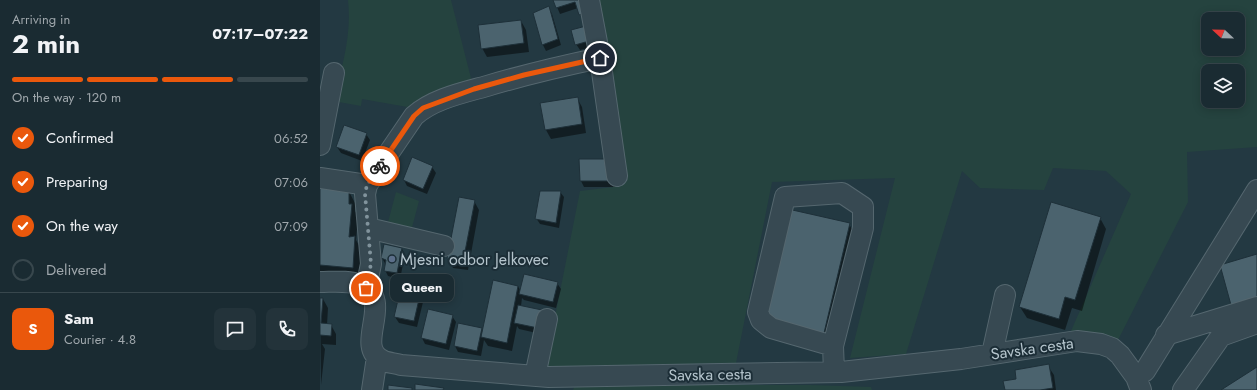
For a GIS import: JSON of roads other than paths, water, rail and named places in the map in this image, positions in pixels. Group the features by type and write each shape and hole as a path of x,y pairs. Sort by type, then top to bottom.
{"street":[{"path":"589,0 600,58 617,176"},
{"path":"366,288 371,264 365,194 367,185 414,116 423,108 474,89 524,75 600,58"},
{"path":"320,145 334,73"},
{"path":"320,178 367,185"},
{"path":"1138,384 1166,335 1257,190"},
{"path":"833,346 771,328 762,320 758,312 785,197 842,193 863,207 863,228 833,346 834,372"},
{"path":"368,228 444,246"},
{"path":"320,282 350,282 366,288 375,298 376,305 371,345 377,356 372,390"},
{"path":"992,354 1005,294"},
{"path":"1166,335 1257,307"},
{"path":"538,381 547,319"},
{"path":"1183,390 1221,336 1257,323"},
{"name":"Savska cesta","path":"377,356 383,361 401,365 538,381 834,372 992,354 1077,341 1089,342 1112,348 1120,354 1138,384"}],"place":[{"name":"Mjesni odbor Jelkovec","path":"392,259"},
{"name":"Queen","path":"366,288"}]}
